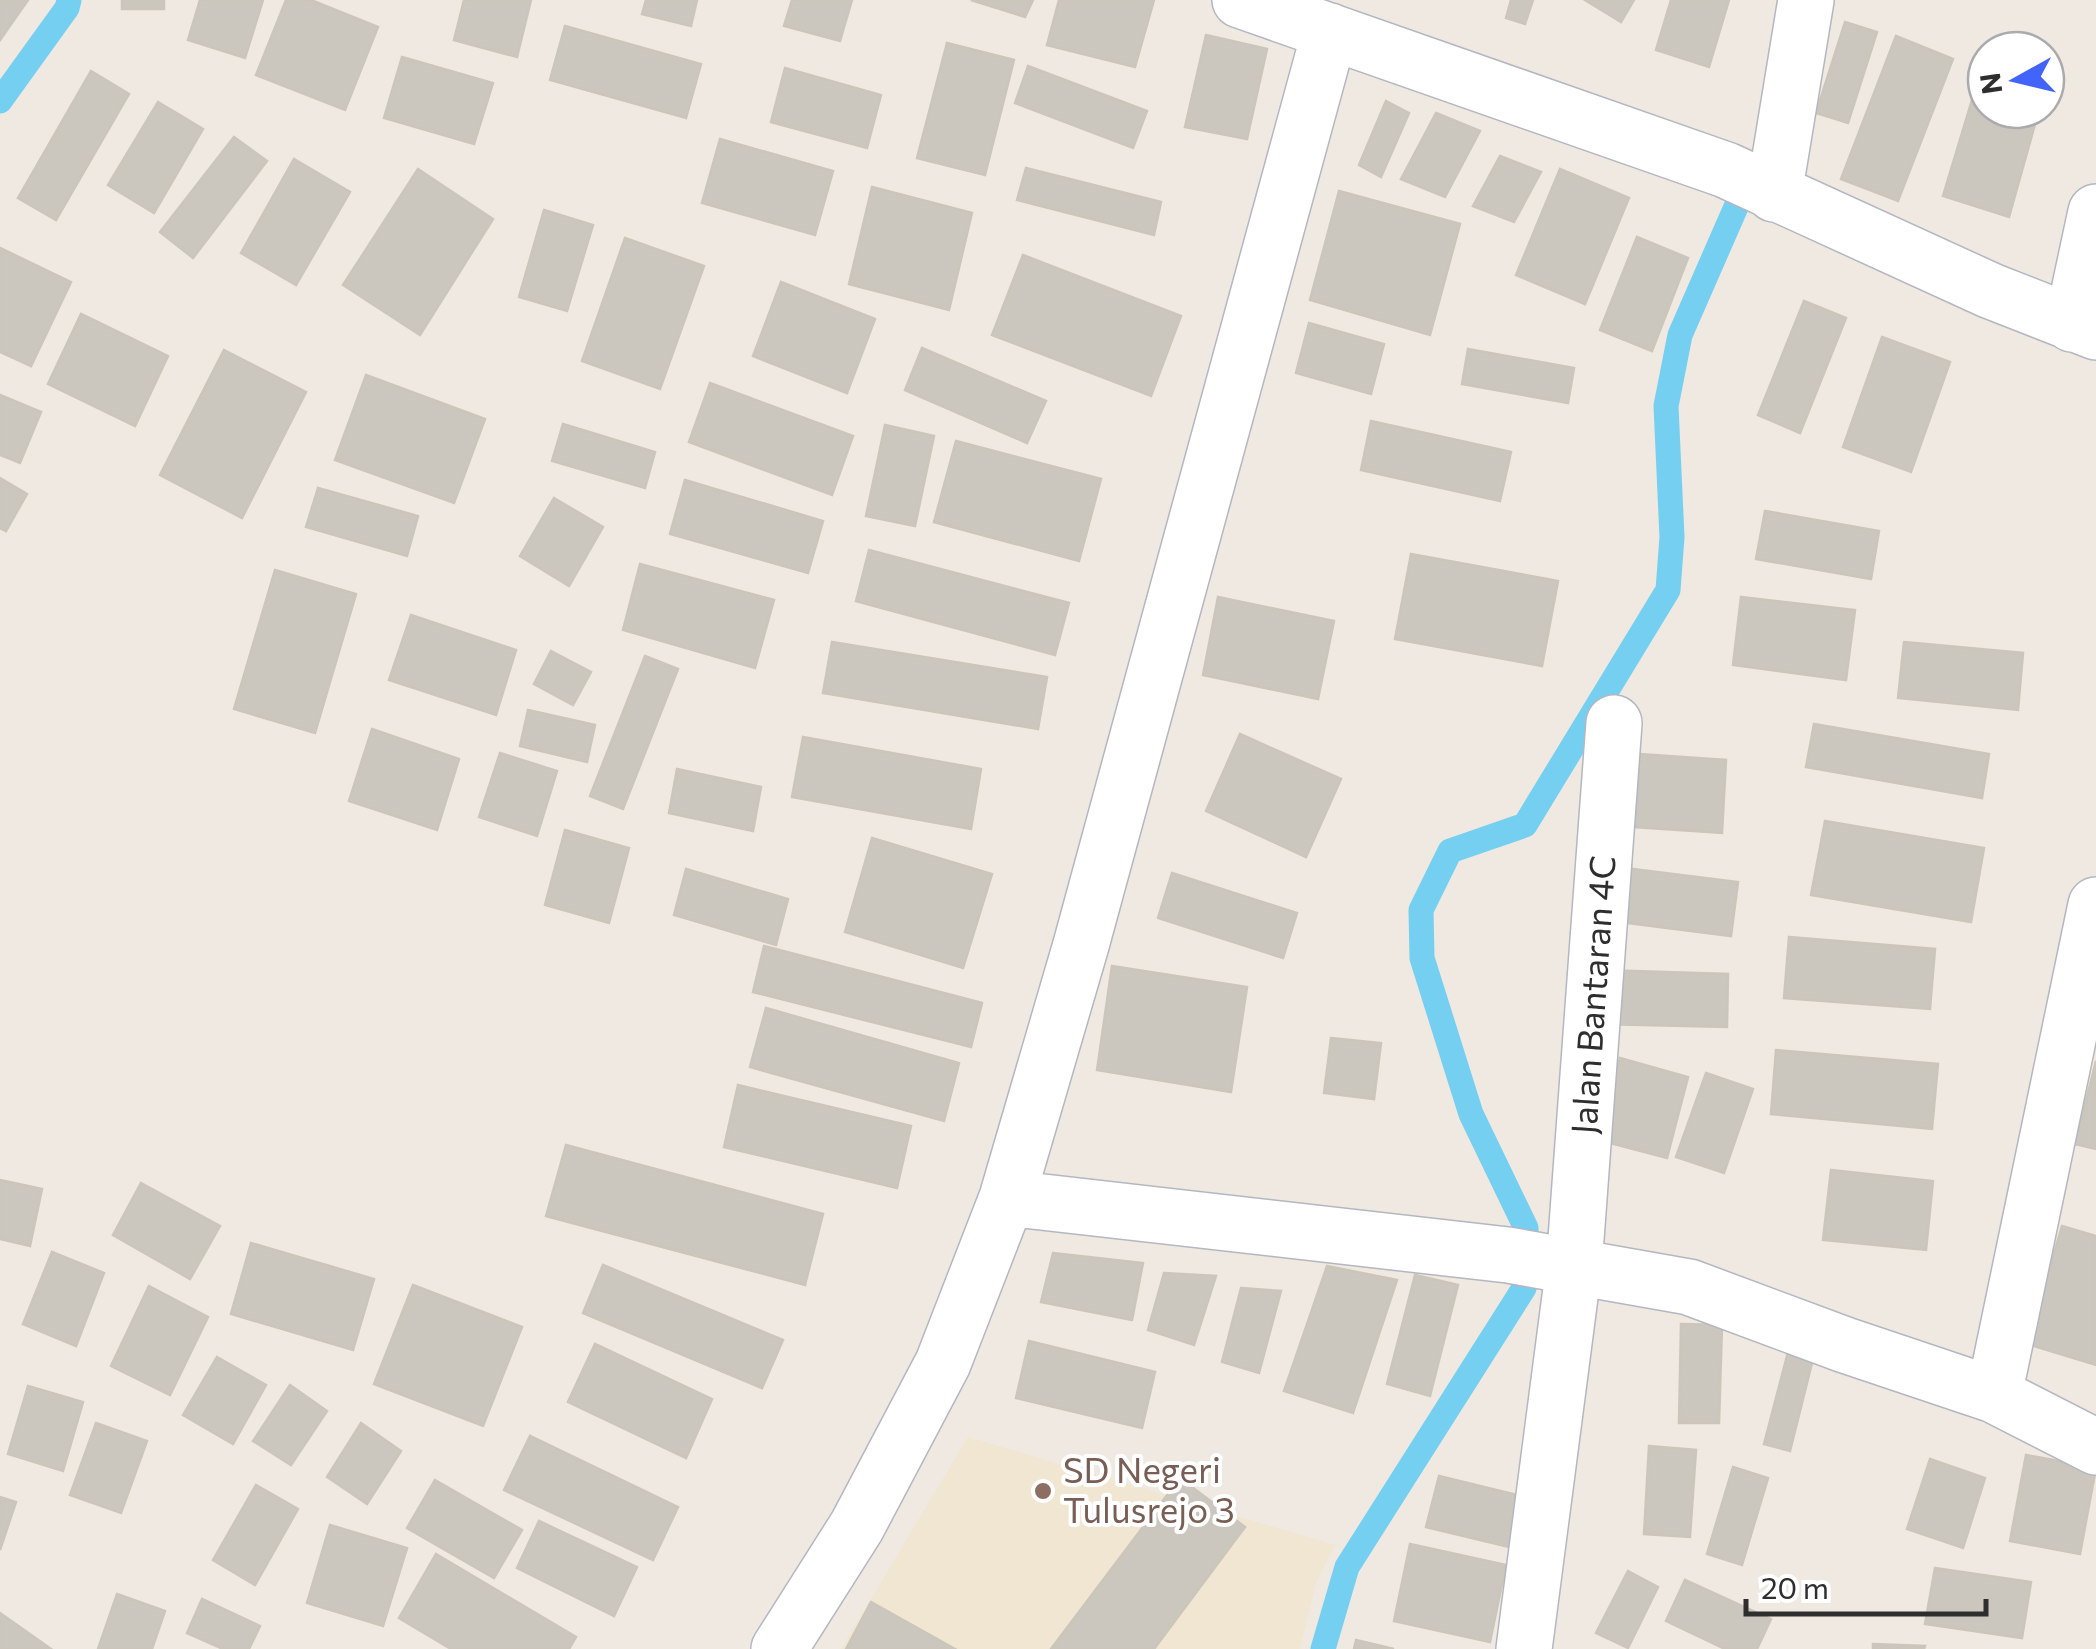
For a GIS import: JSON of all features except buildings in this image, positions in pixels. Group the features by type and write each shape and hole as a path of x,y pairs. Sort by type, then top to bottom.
{"street":[{"path":"1240,0 1752,182 2084,328 2096,212"},
{"path":"1752,182 1806,0"},
{"path":"779,1649 857,1526 943,1363 1006,1198 1081,944 1330,30"},
{"name":"Jalan Bantaran 4C","path":"1524,1649 1539,1260 1614,723"},
{"path":"1994,1395 2096,905"},
{"path":"1006,1198 1539,1260 1690,1287 1845,1346 1994,1395 2096,1447"}],"shaded area":[{"name":"SD Negeri Tulusrejo 3","path":"968,1437 1335,1545 1316,1583 1300,1649 841,1649"}],"waterway":[{"path":"0,101 69,0"},
{"path":"1323,1649 1347,1567 1524,1288 1526,1228 1471,1114 1422,958 1421,910 1450,851 1525,825 1668,590 1672,537 1666,406 1680,335 1750,175"}],"place":[{"name":"SD Negeri Tulusrejo 3","path":"1043,1491"}]}
